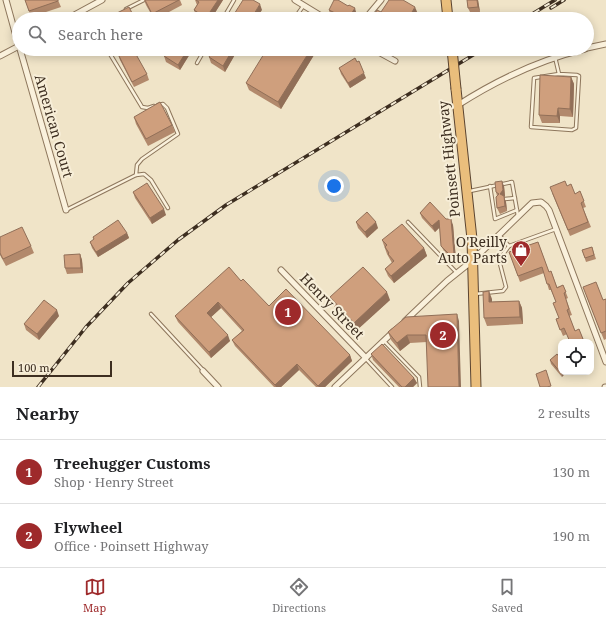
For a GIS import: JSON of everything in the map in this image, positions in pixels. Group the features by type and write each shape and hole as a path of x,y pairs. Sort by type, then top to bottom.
{"highway":[{"path":"446,0 447,12"},
{"name":"Poinsett Highway","path":"453,56 464,158 472,261 476,387"}],"street":[{"name":"American Court","path":"6,0 12,22"},
{"path":"79,12 102,0"},
{"path":"295,0 314,12"},
{"path":"370,12 381,0"},
{"path":"594,47 606,44"},
{"path":"0,56 12,50"},
{"name":"American Court","path":"22,56 66,210"},
{"path":"386,56 395,61"},
{"path":"458,105 478,92 520,71 559,56"},
{"path":"401,324 472,261 532,203 541,202 546,206 556,229 606,362"},
{"name":"Henry Street","path":"281,270 366,358"},
{"path":"335,387 396,330"},
{"path":"203,371 218,387"}],"lane":[{"path":"227,12 234,0"},
{"path":"120,12 141,1"},
{"path":"299,12 304,6"},
{"path":"111,56 142,107 148,108 163,104 178,134 152,152 137,165 136,175"},
{"path":"197,63 201,56"},
{"path":"555,57 559,74"},
{"path":"559,74 579,76 576,128 572,130 532,127 534,78 559,74"},
{"path":"66,210 136,175 144,174 151,180 168,208"},
{"path":"467,191 512,182 518,216"},
{"path":"490,186 495,219 517,210"},
{"path":"505,199 515,198"},
{"path":"492,200 498,200"},
{"path":"408,222 457,273"},
{"path":"474,294 503,291 506,287 499,260 509,246 556,229"},
{"path":"499,235 509,246"},
{"path":"151,314 203,371"},
{"path":"384,341 419,377 420,387"},
{"path":"366,358 392,387"}],"building":[{"path":"25,0 58,0 58,1 29,11"},
{"path":"145,0 179,0 156,12 151,12"},
{"path":"196,0 218,0 210,12 197,12 194,10 199,2"},
{"path":"243,0 253,0 260,4 255,12 235,12"},
{"path":"334,0 338,0 355,8 352,12 333,12 329,10"},
{"path":"389,0 403,0 415,7 412,12 381,12"},
{"path":"467,0 477,0 478,7 468,8"},
{"path":"129,7 132,12 119,12"},
{"path":"119,56 137,56 147,74 132,82"},
{"path":"164,56 184,56 178,65"},
{"path":"210,56 229,56 223,66"},
{"path":"263,56 307,56 278,102 246,83"},
{"path":"355,58 357,62 359,61 364,73 348,83 339,68"},
{"path":"540,75 571,77 570,109 558,108 557,116 539,115"},
{"path":"160,102 172,125 146,139 134,117"},
{"path":"502,181 503,190 500,194 504,196 505,206 497,208 496,197 499,194 496,192 495,182"},
{"path":"565,181 567,186 571,184 575,194 580,191 584,201 581,203 588,222 568,230 550,187"},
{"path":"147,183 164,209 150,218 133,192"},
{"path":"430,202 446,219 451,219 454,254 450,255 441,246 439,220 432,226 420,213"},
{"path":"367,212 376,222 365,232 356,222"},
{"path":"118,220 127,233 96,252 90,242 94,239 93,237"},
{"path":"402,224 424,248 391,276 385,269 394,261 388,254 389,253 385,247 387,245 382,240"},
{"path":"22,227 31,246 3,259 0,253 0,237"},
{"path":"538,242 549,272 551,271 557,288 563,285 566,292 564,293 569,309 567,310 575,331 579,329 583,339 569,339 564,328 560,330 556,319 559,318 553,303 556,302 549,284 547,284 542,267 518,276 509,252"},
{"path":"592,247 594,255 585,258 582,250"},
{"path":"80,254 81,268 65,268 64,255"},
{"path":"229,267 241,281 243,279 269,306 286,289 350,355 318,386 297,364 275,385 232,340 244,330 218,302 207,313 228,335 209,352 175,316"},
{"path":"363,267 387,292 354,323 330,297"},
{"path":"596,282 603,300 606,299 606,331 601,333 583,287"},
{"path":"489,291 489,302 519,301 520,317 484,318 483,292"},
{"path":"44,300 57,310 37,334 24,324"},
{"path":"457,314 459,387 428,387 426,335 407,335 397,343 388,332 406,317"},
{"path":"382,344 414,378 405,387 402,387 371,354"},
{"path":"557,354 558,369 550,360"},
{"path":"546,370 551,386 540,387 536,374"}],"railway":[{"path":"535,12 555,0"},
{"path":"551,8 564,0"},
{"path":"38,387 86,327 128,283 178,240 226,205 471,56"}],"place":[{"name":"O'Reilly Auto Parts","path":"521,267"},
{"name":"Treehugger Customs","path":"288,312"},
{"name":"Flywheel","path":"443,335"}]}
